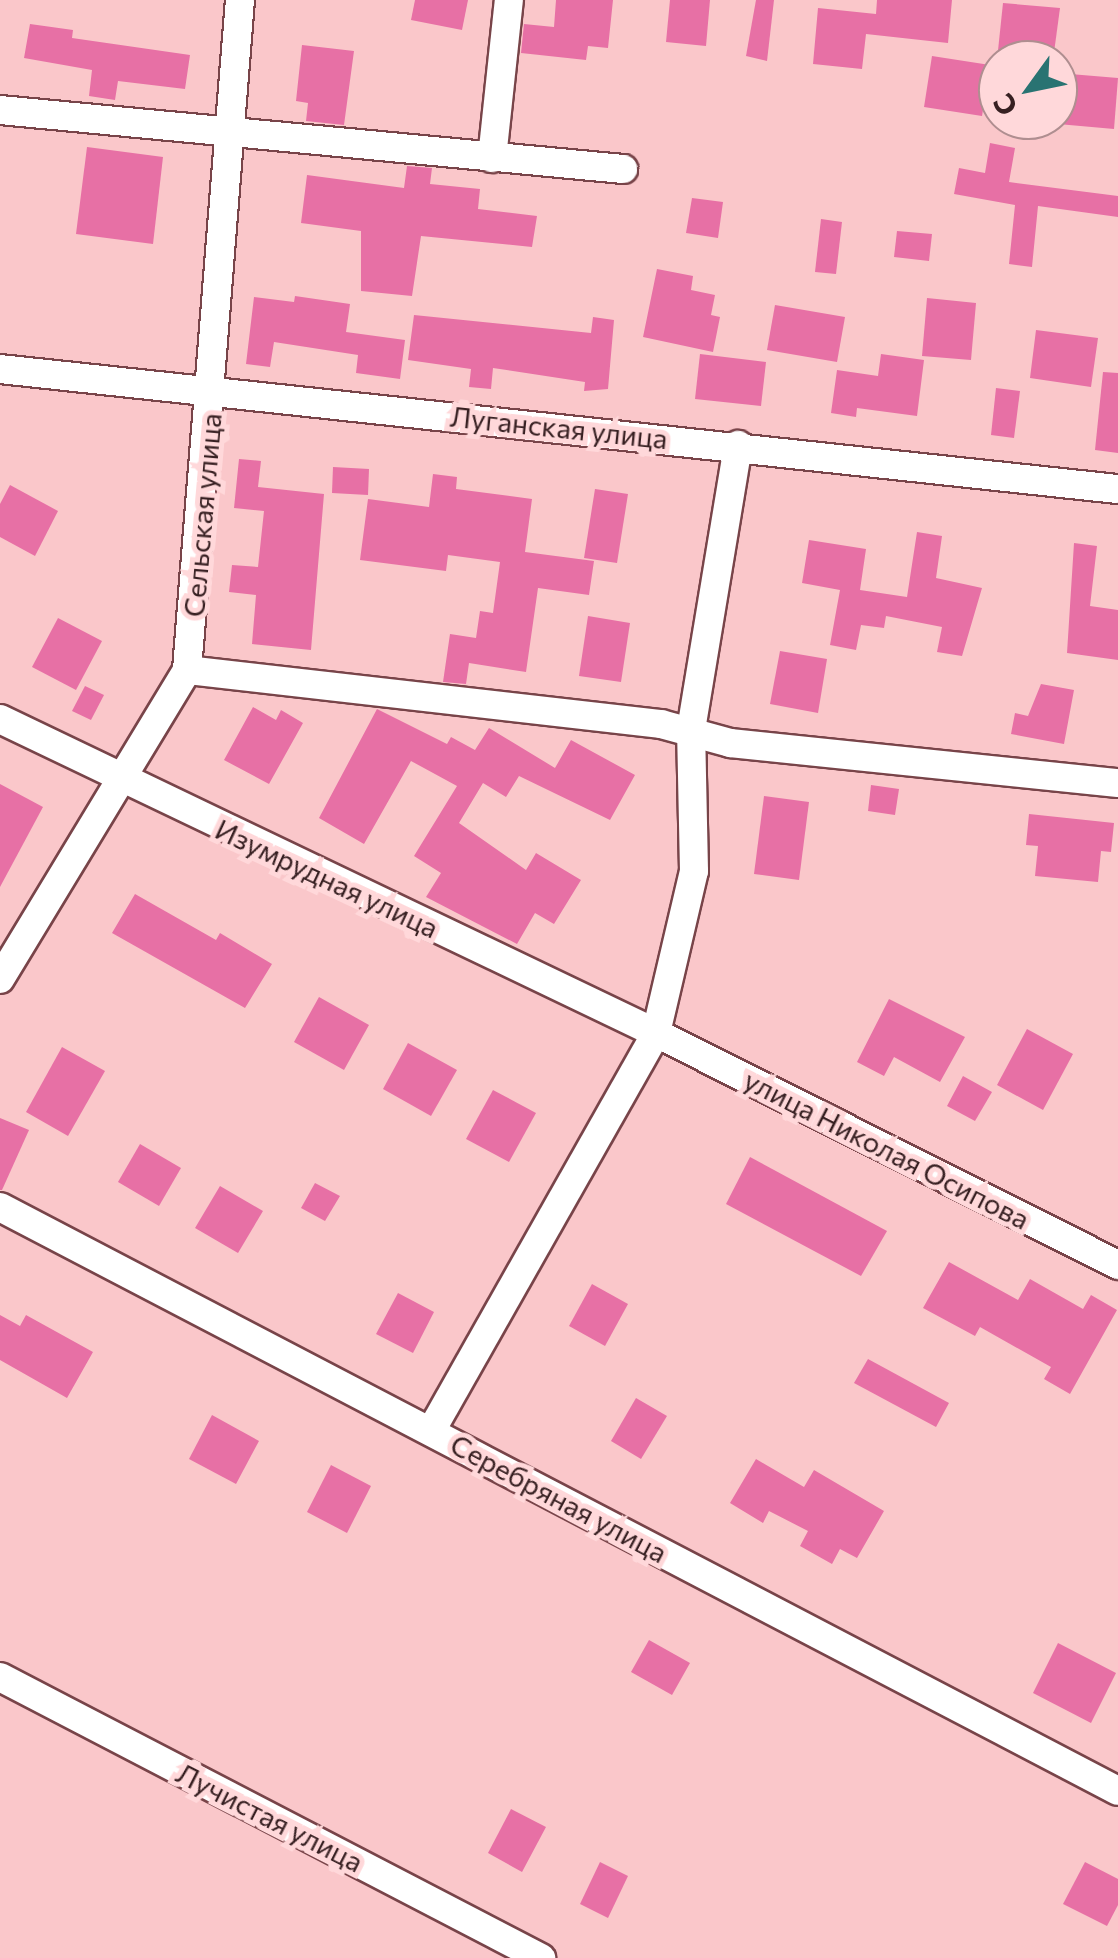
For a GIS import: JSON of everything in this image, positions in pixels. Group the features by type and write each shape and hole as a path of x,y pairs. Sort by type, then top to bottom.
{"street":[{"name":"Сельская улица","path":"0,979 124,782 187,670 213,391 240,0"},
{"path":"492,158 509,0"},
{"path":"0,110 228,136 622,168"},
{"name":"Луганская улица","path":"0,369 738,445 1118,489"},
{"path":"432,1431 656,1034 694,871 691,730 738,445"},
{"path":"187,670 691,730 730,743 1118,783"},
{"name":"Изумрудная улица","path":"0,718 124,782 656,1034"},
{"name":"улица Николая Осипова","path":"656,1034 1118,1265"},
{"name":"Серебряная улица","path":"0,1207 1118,1792"},
{"name":"Лучистая улица","path":"0,1676 541,1958"}],"building":[{"path":"415,0 468,0 462,30 411,20"},
{"path":"556,0 613,0 608,48 588,46 586,60 521,53 524,24 554,27"},
{"path":"670,0 710,0 706,46 666,42"},
{"path":"756,0 774,0 767,61 746,56"},
{"path":"877,0 952,0 948,43 866,34 862,69 813,64 818,8 876,14"},
{"path":"1003,3 1060,8 1056,40 999,40"},
{"path":"30,24 73,30 72,38 190,55 185,89 118,81 115,100 89,96 92,70 24,58"},
{"path":"302,45 354,51 344,125 306,121 308,103 296,101"},
{"path":"932,56 978,63 978,115 924,107"},
{"path":"1078,75 1118,78 1114,129 1078,126"},
{"path":"990,143 1015,148 1009,182 1118,196 1118,217 1038,206 1032,267 1009,264 1015,205 954,194 959,168 985,173"},
{"path":"87,147 163,157 153,244 76,234"},
{"path":"407,166 432,168 430,184 480,189 478,209 537,216 532,247 421,236 412,296 361,291 361,231 301,223 307,175 404,188"},
{"path":"692,198 723,202 718,238 686,233"},
{"path":"821,219 842,222 836,274 815,272"},
{"path":"897,231 932,234 929,261 894,257"},
{"path":"657,269 693,276 691,290 715,295 711,315 720,317 713,352 643,337"},
{"path":"295,296 350,304 346,332 405,340 400,379 356,373 358,355 274,342 270,367 246,364 254,297 294,302"},
{"path":"927,298 976,303 971,360 922,356"},
{"path":"775,305 845,317 837,362 767,350"},
{"path":"414,315 591,333 593,317 614,320 608,389 584,391 585,382 493,368 491,389 469,387 471,369 408,360"},
{"path":"1036,330 1098,338 1091,387 1030,378"},
{"path":"700,354 766,362 761,406 695,399"},
{"path":"881,354 924,360 917,416 857,408 856,417 831,413 837,370 878,376"},
{"path":"1103,372 1118,373 1118,453 1095,450"},
{"path":"996,388 1020,391 1014,438 991,435"},
{"path":"239,459 261,461 258,487 324,494 311,650 252,644 256,595 229,592 232,565 258,567 264,511 234,508"},
{"path":"333,467 369,469 368,495 332,493"},
{"path":"433,474 457,477 456,489 532,499 525,552 594,561 589,595 538,588 526,672 469,663 466,684 443,682 450,634 476,638 480,611 493,613 500,562 448,555 446,571 360,560 368,499 429,507"},
{"path":"10,485 58,511 35,556 0,537 0,504"},
{"path":"595,489 628,494 617,563 584,558"},
{"path":"917,532 942,536 936,578 982,588 962,656 937,652 942,627 886,616 884,628 861,625 856,650 830,645 840,590 802,583 809,540 866,549 860,590 907,597"},
{"path":"1074,543 1097,546 1090,606 1118,610 1118,660 1067,653"},
{"path":"588,616 630,623 621,682 579,676"},
{"path":"58,618 102,641 76,690 32,667"},
{"path":"780,651 827,659 818,713 770,704"},
{"path":"1041,684 1074,690 1064,744 1011,734 1015,713 1028,716"},
{"path":"85,686 104,695 91,720 72,711"},
{"path":"253,707 276,720 281,710 303,723 269,784 224,760"},
{"path":"377,709 447,744 451,737 475,750 489,728 555,768 571,740 635,775 610,820 519,776 506,797 483,783 459,823 526,870 536,853 581,880 554,924 535,913 517,944 426,897 441,873 414,856 457,786 411,761 364,844 319,818"},
{"path":"0,784 43,807 0,887"},
{"path":"871,785 899,789 895,815 868,811"},
{"path":"764,796 809,802 799,880 754,874"},
{"path":"1029,814 1114,823 1111,852 1101,851 1098,882 1035,876 1038,846 1026,845"},
{"path":"135,894 216,940 220,933 272,964 245,1008 112,933"},
{"path":"319,997 369,1025 344,1070 294,1042"},
{"path":"889,999 965,1037 940,1082 894,1057 884,1076 857,1062"},
{"path":"1027,1029 1073,1054 1043,1110 997,1085"},
{"path":"408,1043 457,1070 431,1116 383,1089"},
{"path":"62,1047 105,1071 68,1136 26,1112"},
{"path":"963,1076 992,1092 975,1121 947,1106"},
{"path":"493,1090 536,1113 509,1162 466,1139"},
{"path":"0,1118 29,1130 2,1190 0,1190"},
{"path":"140,1144 181,1168 159,1206 118,1182"},
{"path":"750,1157 887,1231 861,1276 726,1204"},
{"path":"315,1183 340,1196 325,1221 301,1208"},
{"path":"220,1186 263,1211 238,1253 195,1228"},
{"path":"949,1262 1018,1300 1030,1279 1083,1309 1091,1295 1117,1310 1070,1394 1044,1379 1051,1367 980,1327 975,1336 923,1308"},
{"path":"592,1284 628,1304 605,1346 569,1326"},
{"path":"398,1293 434,1312 413,1353 376,1334"},
{"path":"0,1315 20,1326 26,1315 93,1352 67,1398 0,1360"},
{"path":"868,1359 949,1403 936,1427 854,1383"},
{"path":"636,1398 667,1416 641,1459 611,1441"},
{"path":"212,1415 259,1441 236,1484 189,1459"},
{"path":"756,1459 804,1487 814,1470 884,1511 857,1558 840,1549 832,1564 800,1546 808,1531 769,1511 763,1523 730,1503"},
{"path":"331,1465 371,1486 347,1533 307,1512"},
{"path":"649,1640 690,1663 672,1695 631,1672"},
{"path":"1058,1643 1116,1673 1091,1723 1033,1693"},
{"path":"511,1809 546,1827 522,1872 488,1853"},
{"path":"600,1862 628,1876 608,1918 580,1904"},
{"path":"1085,1862 1118,1879 1118,1905 1107,1926 1063,1904"}]}
